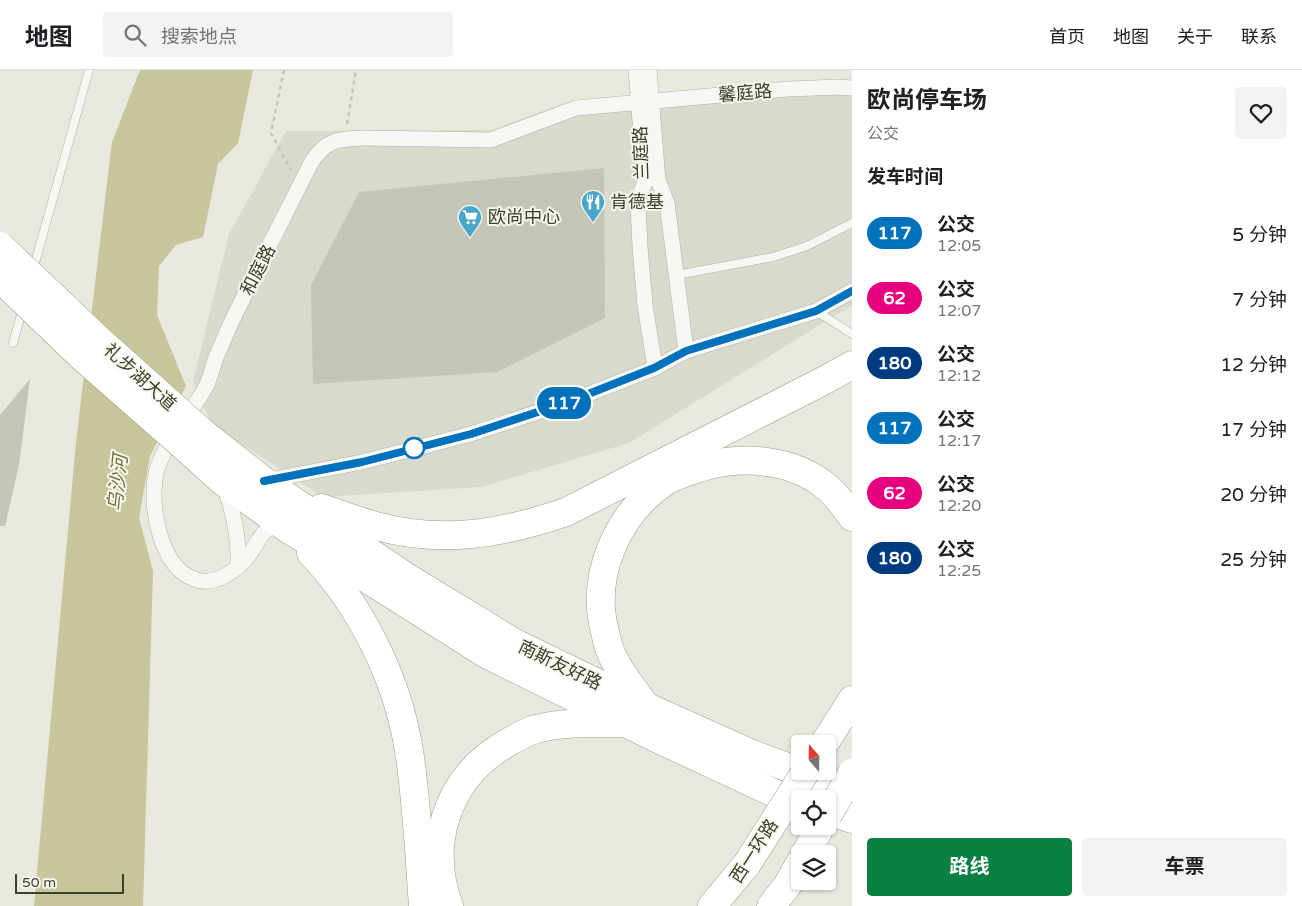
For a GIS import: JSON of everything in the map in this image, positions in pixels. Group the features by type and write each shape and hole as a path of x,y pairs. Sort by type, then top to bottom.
{"highway":[{"name":"礼步湖大道","path":"0,246 99,340 195,441 222,480 285,527"},
{"name":"礼步湖大道","path":"0,278 81,356 195,441 290,498"},
{"path":"290,498 377,526 424,535 464,536 504,530 566,512 852,365"},
{"path":"645,706 614,660 605,631 601,607 603,576 611,548 625,520 643,499 665,482 689,471 718,462 748,461 780,464 805,474 828,488 852,517"},
{"name":"南斯友好路","path":"290,498 408,578 513,642 645,706 752,754 852,791"},
{"path":"285,527 326,570 354,611 372,640 391,685 399,708 409,750 423,906"},
{"name":"南斯友好路","path":"285,527 486,654 624,723 791,800"},
{"path":"830,735 852,700"},
{"path":"449,906 442,887 439,852 445,818 456,793 471,772 488,755 510,740 535,729 568,724 624,723"},
{"path":"836,801 852,773"},
{"name":"西一环路","path":"717,906 800,780"},
{"path":"836,814 852,819"},
{"path":"712,906 746,864"},
{"path":"780,899 791,879"}],"street":[{"path":"636,70 645,101 658,180 667,202 686,351"},
{"path":"645,101 649,70"},
{"name":"馨庭路","path":"645,101 788,89 852,88"},
{"name":"和庭路","path":"285,527 269,528 256,542 249,555 229,574 220,579 207,582 195,580 177,568 171,559 156,523 154,483 162,457 206,387 224,338 319,151 331,142 345,138 492,140 576,108 645,101"},
{"name":"兰庭路","path":"645,101 645,183 638,204 645,305 654,368"},
{"path":"264,481 362,462 471,434 568,402 654,368 686,351 816,311 852,291"},
{"path":"222,480 234,525 238,548 238,565"}],"lane":[{"path":"12,343 89,70"},
{"path":"677,275 773,257 807,246 852,223"},
{"path":"816,311 852,334"}],"path":[{"path":"284,70 271,133 300,187"},
{"path":"345,138 356,70"}],"shaded area":[{"path":"852,84 852,305 629,443 481,487 323,497 212,425 193,381 229,234 286,131 491,130 568,102"}],"water":[{"name":"乌沙河","path":"140,70 253,70 238,143 218,164 203,237 176,245 159,266 157,315 186,386 150,456 139,518 153,571 143,906 34,906 76,442 112,142"}],"building":[{"name":"欧尚中心","path":"604,168 605,318 497,372 313,384 311,285 359,192"},
{"path":"30,379 19,465 5,526 0,526 0,415"}],"bus line":[{"name":"117","path":"264,481 362,462 471,434 568,402 654,368 686,351 816,311 852,291"}],"place":[{"name":"肯德基","path":"593,223"},
{"name":"欧尚中心","path":"470,238"}]}
